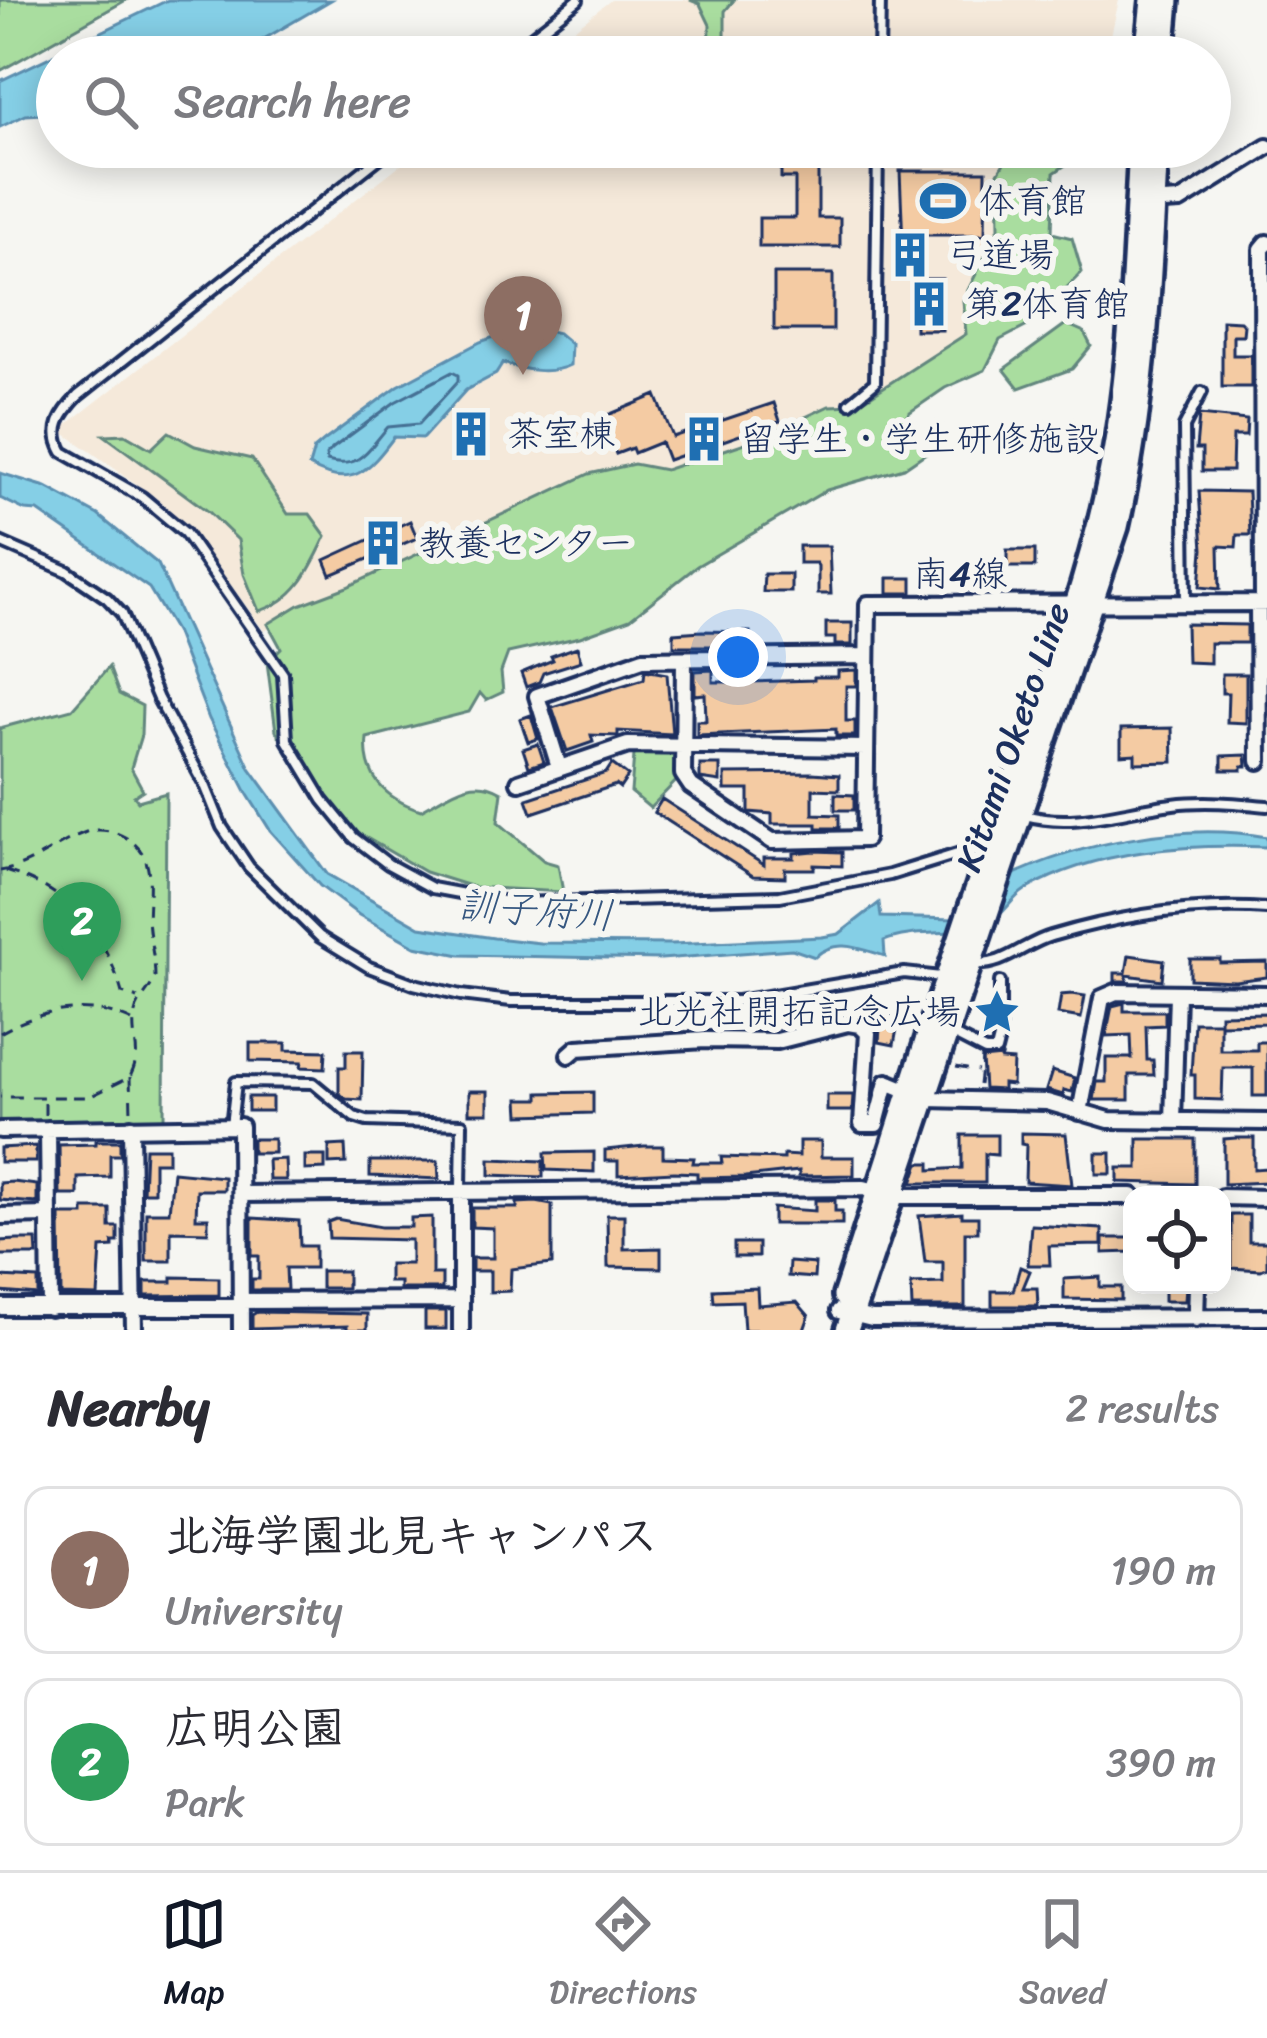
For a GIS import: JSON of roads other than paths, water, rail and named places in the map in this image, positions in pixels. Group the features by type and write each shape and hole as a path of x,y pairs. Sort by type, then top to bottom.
{"main road":[{"path":"1148,36 1152,0"},
{"path":"1165,36 1168,0"},
{"name":"Kitami Oketo Line","path":"1142,168 1146,202"},
{"name":"Kitami Oketo Line","path":"1000,839 1021,814 1083,605 1112,466 1153,168"},
{"name":"Kitami Oketo Line","path":"852,1322 886,1194 1000,839 1083,605"}],"street":[{"path":"1146,202 1180,201 1267,147"},
{"path":"1259,761 1266,463 1262,249 1267,243"},
{"name":"南4線","path":"866,656 868,604 1262,603"},
{"path":"559,767 537,696 643,659 685,658 866,656 865,839 772,841 692,786 683,774 685,658"},
{"path":"520,782 628,746 866,748"},
{"path":"1080,1112 1102,998 1116,992 1267,994"},
{"path":"1173,1121 1177,994"},
{"path":"569,1055 577,1048 777,1041 860,1024 868,1033 862,1124 876,1124 887,1082 919,1096 1046,1102 1108,1120 1267,1122"},
{"path":"0,1130 240,1126 241,1330"},
{"path":"131,1127 134,1330"},
{"path":"48,1129 50,1308"},
{"path":"241,1194 864,1188 886,1194 1123,1196"},
{"path":"461,1190 461,1330"},
{"path":"1231,1197 1267,1198"},
{"path":"0,1216 50,1215"},
{"path":"1196,1318 1197,1294"},
{"path":"0,1307 461,1300"},
{"path":"852,1322 1267,1317"}],"lane":[{"path":"533,36 578,0"},
{"path":"879,36 880,0"},
{"path":"367,168 78,397 58,419 57,430 64,452 142,496 206,558 283,674 286,740 323,800 354,838 388,865 433,888 514,903 780,896 890,875 1000,839"},
{"path":"850,403 875,382 878,168"},
{"path":"1186,603 1184,428 1202,392"},
{"path":"0,542 67,571 122,614 158,699 223,827 249,867 320,937 369,967 437,990 511,1001 738,1001 904,974 995,965 1037,940 1117,919 1195,907 1267,909"},
{"path":"1021,814 1041,820 1085,821 1181,802 1267,806"},
{"path":"940,1030 985,1051 996,1051 1000,982"},
{"path":"231,1126 236,1082 313,1084 354,1117 367,1121 462,1124 461,1190"}],"water":[{"path":"168,0 331,0 269,36 93,36"},
{"path":"36,64 36,114 0,127 0,81"},
{"path":"536,328 558,333 571,344 570,365 536,370 503,363 496,374 466,390 423,438 394,437 358,473 337,477 309,466 314,449 398,386 480,342 511,338"},
{"name":"訓子府川","path":"0,473 46,487 98,515 158,564 250,768 327,874 420,927 540,943 672,944 822,937 839,934 879,903 881,917 956,919 1006,878 1099,845 1202,832 1267,837 1267,847 1174,848 1082,866 1025,890 996,918 979,927 884,941 885,956 840,946 815,957 792,949 661,959 460,955 415,946 359,915 320,886 270,830 209,719 175,631 149,588 38,511 0,498"}],"place":[{"name":"体育館","path":"943,201"},
{"name":"弓道場","path":"910,255"},
{"name":"第2体育館","path":"929,304"},
{"name":"北海学園北見キャンパス","path":"523,375"},
{"name":"茶室棟","path":"471,434"},
{"name":"留学生・学生研修施設","path":"704,439"},
{"name":"教養センター","path":"383,543"},
{"name":"広明公園","path":"82,981"},
{"name":"北光社開拓記念広場","path":"997,1012"}]}
